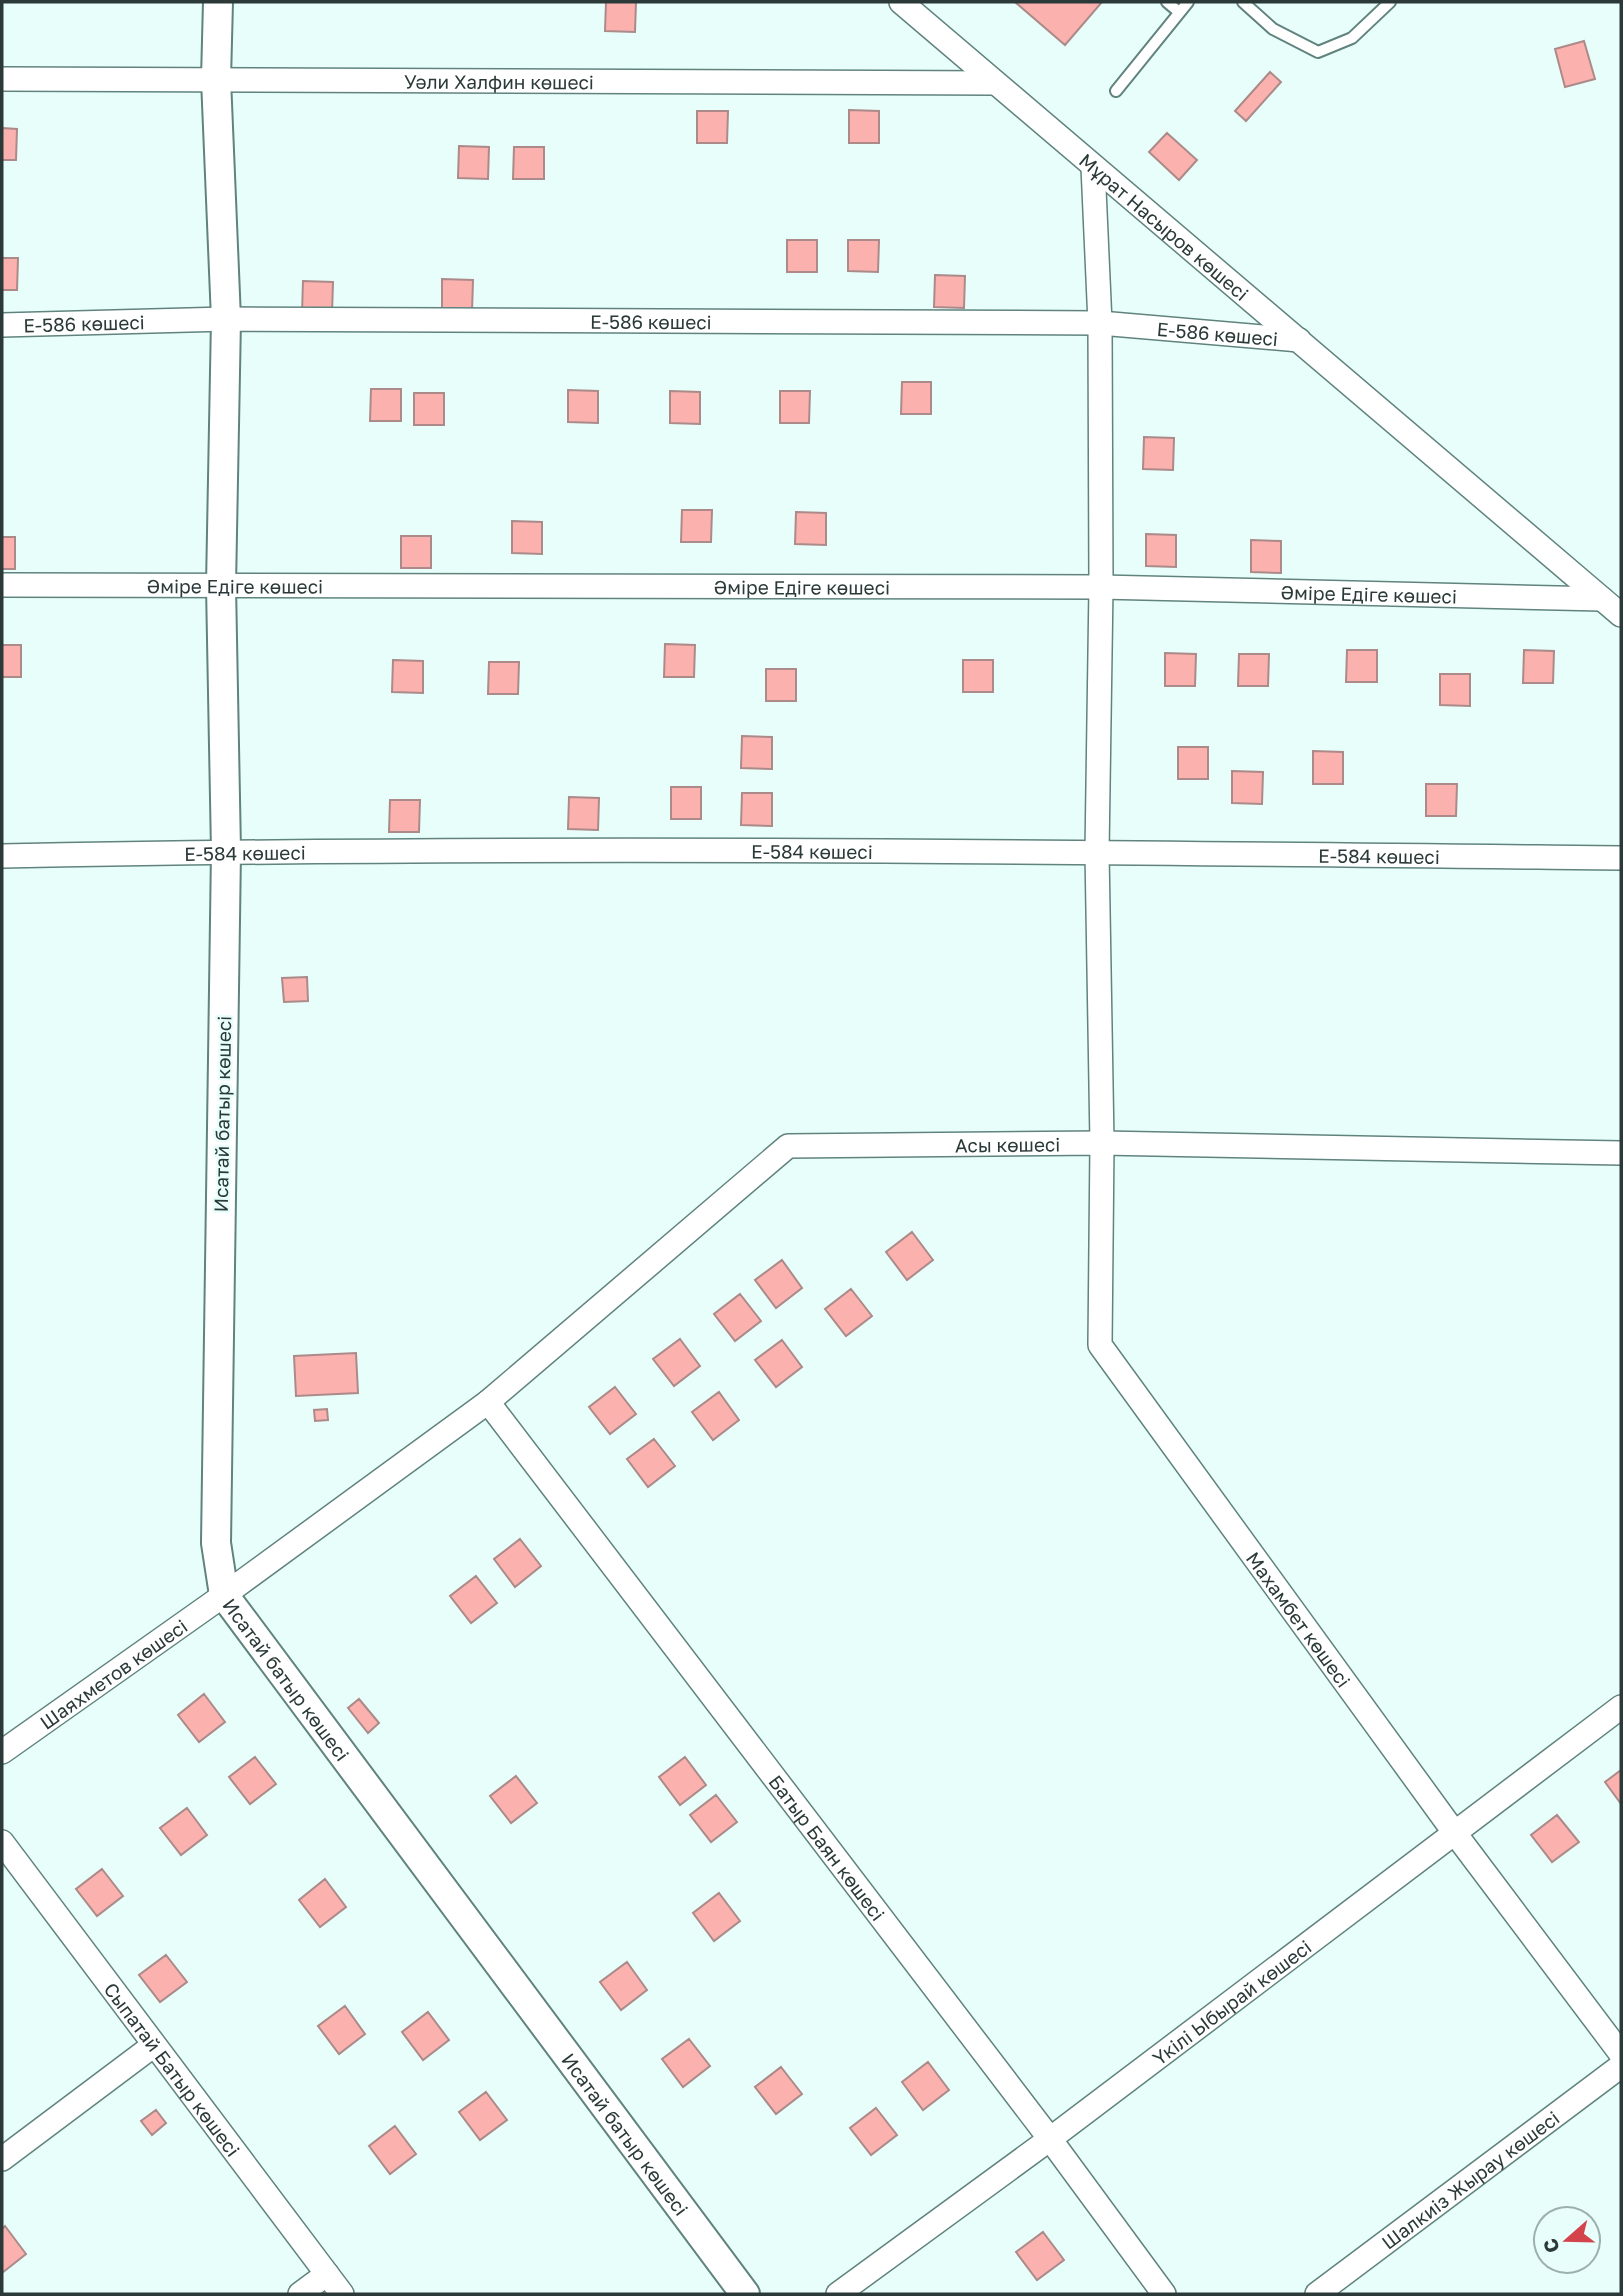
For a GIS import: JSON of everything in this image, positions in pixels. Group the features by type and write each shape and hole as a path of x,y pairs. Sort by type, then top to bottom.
{"street":[{"name":"Исатай батыр көшесі","path":"218,2 216,79 226,319 221,586 226,852 216,1543 224,1595 745,2294"},
{"name":"Мұрат Насыров көшесі","path":"901,2 1621,615"},
{"name":"Уәли Халфин көшесі","path":"2,79 995,83"},
{"name":"Махамбет көшесі","path":"1093,167 1100,323 1101,587 1097,852 1102,1143 1100,1345 1454,1832 1621,2054"},
{"name":"Е-586 көшесі","path":"2,325 226,319 1100,323 1299,340"},
{"name":"Әміре Едіге көшесі","path":"2,585 1101,587 1602,599"},
{"name":"Е-584 көшесі","path":"2,856 226,852 1097,852 1621,858"},
{"name":"Асы көшесі","path":"224,1595 488,1402 788,1146 1102,1143 1621,1153"},
{"name":"Батыр Баян көшесі","path":"488,1402 1050,2139 1164,2294"},
{"name":"Шаяхметов көшесі","path":"2,1752 224,1595"},
{"name":"Үкілі Ыбырай көшесі","path":"838,2294 1050,2139 1621,1707"},
{"name":"Сыпатай Батыр көшесі","path":"2,1842 342,2294"},
{"path":"2,2159 154,2046"},
{"name":"Шалкиіз Жырау көшесі","path":"1317,2294 1621,2066"},
{"path":"300,2294 327,2274"}],"lane":[{"path":"1167,2 1179,12"},
{"path":"1116,91 1188,2"},
{"path":"1243,2 1273,29 1318,52 1352,38 1390,2"}],"building":[{"path":"606,2 636,2 635,32 605,31"},
{"path":"1015,2 1102,2 1065,45"},
{"path":"1584,41 1595,79 1565,87 1555,49"},
{"path":"1270,72 1281,82 1246,121 1235,111"},
{"path":"849,110 879,111 879,143 849,143"},
{"path":"697,111 728,111 727,143 697,143"},
{"path":"2,128 17,129 16,160 2,160"},
{"path":"1167,133 1197,160 1179,180 1149,152"},
{"path":"459,146 489,147 488,179 458,178"},
{"path":"514,147 544,147 544,179 513,179"},
{"path":"787,240 817,240 817,272 787,272"},
{"path":"848,240 879,240 878,272 848,271"},
{"path":"2,258 18,258 17,290 2,290"},
{"path":"935,275 965,276 964,308 934,307"},
{"path":"442,279 473,280 472,312 442,311"},
{"path":"303,281 333,282 332,314 302,313"},
{"path":"902,382 931,382 931,414 901,414"},
{"path":"371,389 401,389 401,421 370,421"},
{"path":"568,390 598,391 598,423 568,422"},
{"path":"670,391 700,392 700,424 670,423"},
{"path":"780,391 810,391 809,423 780,423"},
{"path":"414,393 444,393 444,425 414,425"},
{"path":"1144,437 1174,438 1173,470 1143,469"},
{"path":"682,510 712,510 711,542 681,542"},
{"path":"796,512 826,513 826,545 795,544"},
{"path":"512,521 542,522 542,554 512,553"},
{"path":"1146,534 1176,535 1176,567 1146,566"},
{"path":"401,536 431,536 431,568 401,568"},
{"path":"2,537 15,537 15,569 2,569"},
{"path":"1251,540 1281,541 1281,573 1251,572"},
{"path":"665,644 695,645 694,677 664,677"},
{"path":"2,645 21,645 21,677 2,677"},
{"path":"1347,650 1377,650 1377,682 1346,682"},
{"path":"1524,650 1554,651 1553,683 1523,683"},
{"path":"1165,653 1196,654 1195,686 1165,686"},
{"path":"1239,654 1269,654 1268,686 1238,686"},
{"path":"393,660 423,661 423,693 392,692"},
{"path":"963,660 993,660 993,692 963,692"},
{"path":"489,662 519,662 518,694 488,694"},
{"path":"766,669 796,669 796,701 766,701"},
{"path":"1440,674 1470,674 1470,706 1440,705"},
{"path":"742,736 772,737 772,769 741,768"},
{"path":"1178,747 1208,747 1208,779 1178,779"},
{"path":"1313,751 1343,752 1343,784 1313,784"},
{"path":"1232,771 1263,772 1262,804 1232,803"},
{"path":"1426,784 1457,784 1456,816 1426,816"},
{"path":"671,787 701,787 701,819 671,819"},
{"path":"742,793 772,793 772,826 741,825"},
{"path":"569,797 599,798 598,830 568,829"},
{"path":"390,800 420,800 419,832 389,832"},
{"path":"307,977 308,1001 284,1002 282,978"},
{"path":"912,1232 933,1260 907,1280 886,1252"},
{"path":"782,1260 802,1288 776,1308 755,1280"},
{"path":"851,1289 872,1316 846,1336 825,1309"},
{"path":"740,1294 761,1321 735,1341 714,1314"},
{"path":"680,1339 700,1366 674,1386 653,1359"},
{"path":"782,1340 802,1367 776,1387 755,1360"},
{"path":"356,1353 358,1393 296,1396 294,1356"},
{"path":"615,1387 636,1414 610,1434 589,1407"},
{"path":"719,1392 739,1420 713,1440 692,1412"},
{"path":"327,1409 328,1420 315,1421 314,1410"},
{"path":"654,1439 675,1466 648,1487 627,1459"},
{"path":"520,1539 541,1566 515,1587 494,1559"},
{"path":"476,1576 497,1603 471,1623 450,1596"},
{"path":"204,1694 225,1722 199,1742 178,1715"},
{"path":"359,1699 379,1723 368,1733 348,1708"},
{"path":"255,1757 276,1784 250,1804 229,1777"},
{"path":"685,1757 706,1785 680,1805 659,1777"},
{"path":"1621,1770 1621,1804 1605,1782"},
{"path":"516,1776 537,1803 511,1823 490,1796"},
{"path":"716,1795 737,1822 711,1842 690,1815"},
{"path":"187,1808 207,1835 181,1855 160,1828"},
{"path":"1557,1815 1579,1842 1552,1862 1531,1835"},
{"path":"102,1869 123,1896 97,1916 76,1889"},
{"path":"325,1879 346,1907 320,1927 299,1900"},
{"path":"719,1893 740,1921 714,1941 693,1913"},
{"path":"166,1955 187,1982 160,2002 139,1975"},
{"path":"627,1962 647,1990 621,2010 600,1982"},
{"path":"345,2006 365,2034 339,2054 318,2026"},
{"path":"428,2012 449,2040 423,2060 402,2032"},
{"path":"689,2039 710,2066 683,2087 662,2059"},
{"path":"928,2062 949,2090 923,2110 902,2082"},
{"path":"781,2067 802,2094 776,2114 755,2087"},
{"path":"486,2092 507,2120 480,2140 459,2112"},
{"path":"876,2108 897,2135 871,2155 850,2128"},
{"path":"156,2110 166,2123 152,2135 141,2121"},
{"path":"395,2126 416,2154 390,2174 369,2146"},
{"path":"5,2226 26,2254 2,2273 2,2229"},
{"path":"1043,2232 1064,2260 1037,2280 1016,2252"}]}
